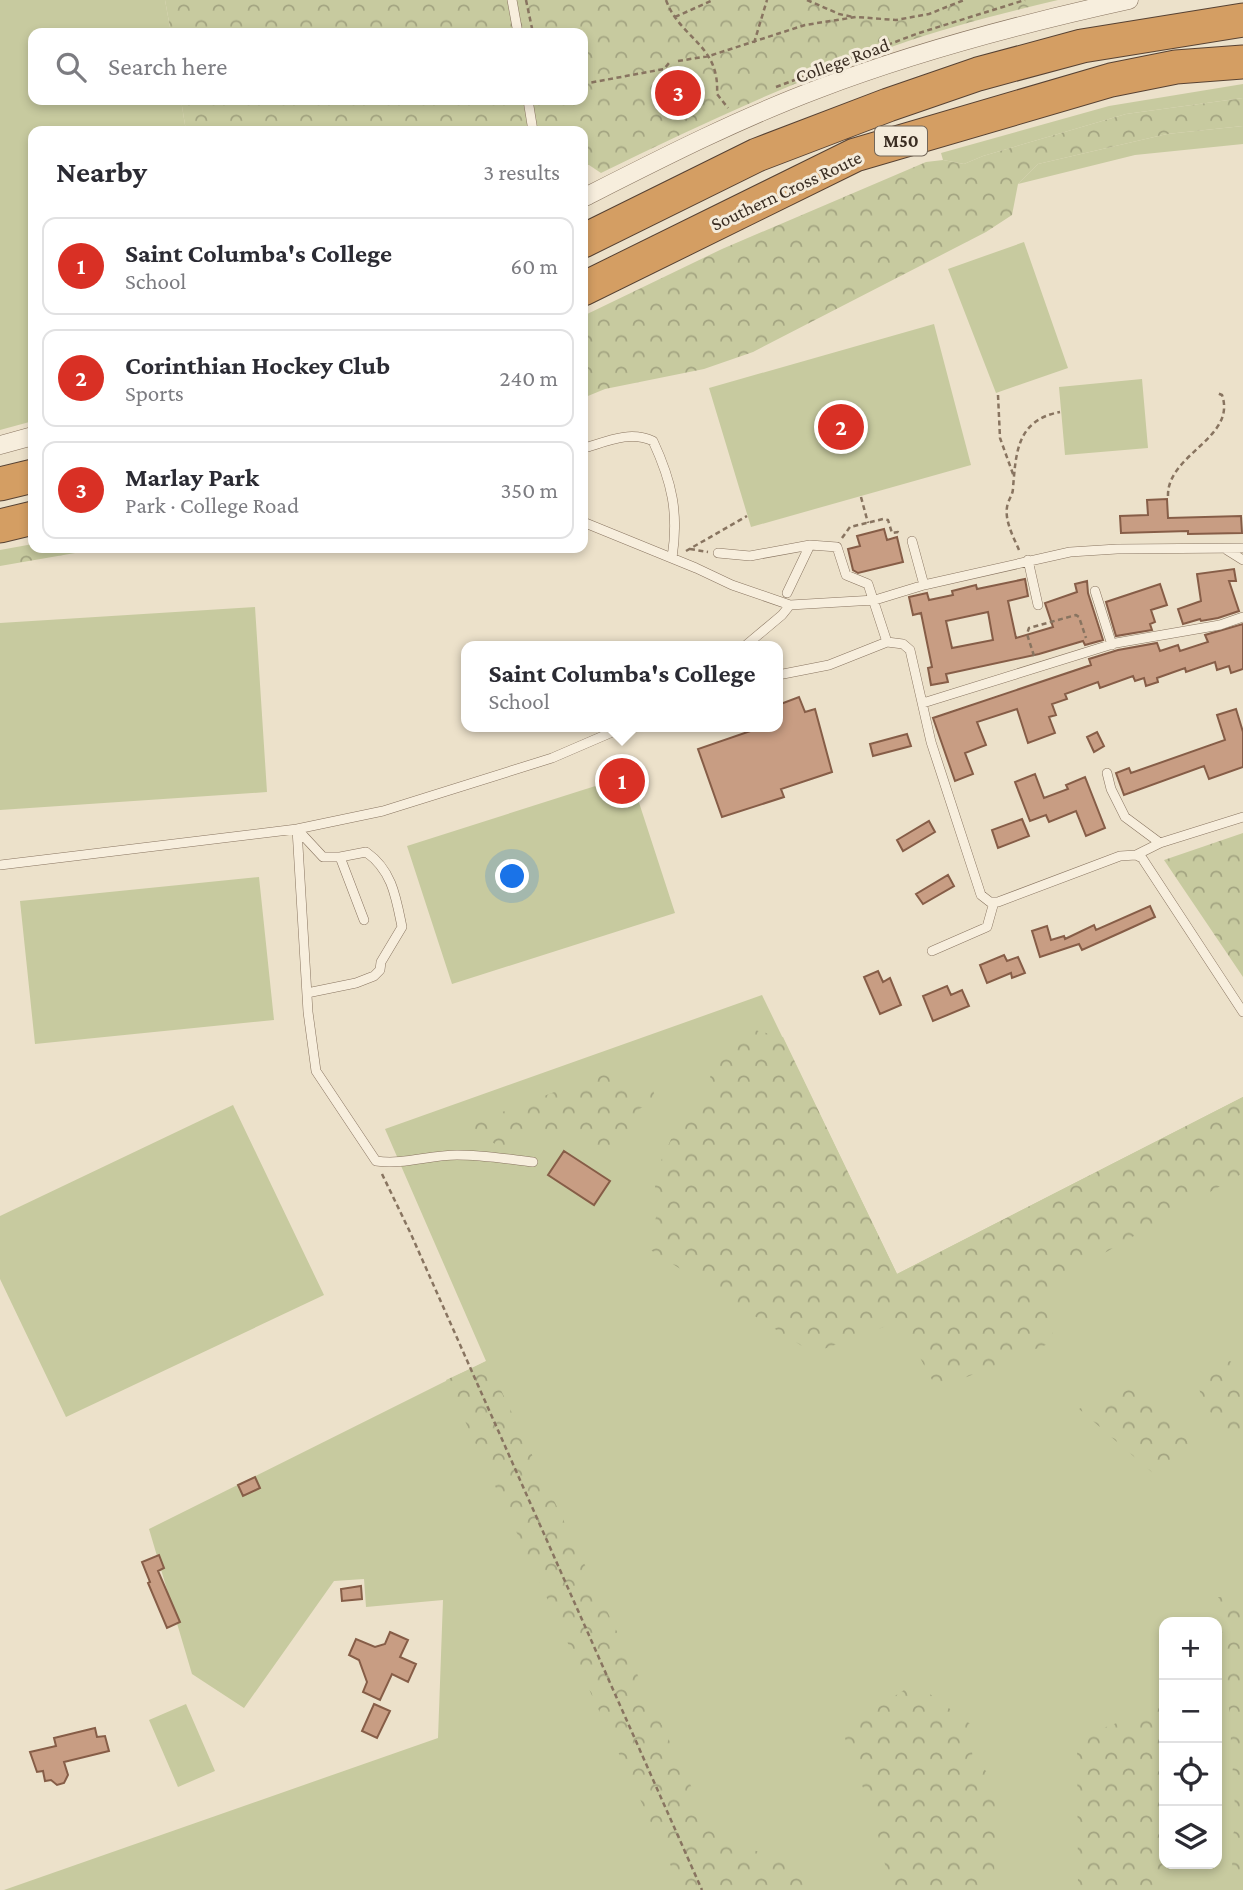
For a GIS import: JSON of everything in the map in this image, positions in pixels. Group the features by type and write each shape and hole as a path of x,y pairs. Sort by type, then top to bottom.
{"highway":[{"name":"Southern Cross Route","path":"588,240 757,155 978,74 1082,46 1243,20"},
{"name":"Southern Cross Route","path":"588,287 855,155 1111,80 1176,68 1243,62"},
{"path":"0,484 28,477"},
{"path":"0,526 28,519"}],"street":[{"name":"College Road","path":"588,196 689,145 818,89 951,44 1041,19 1129,0"},
{"path":"0,445 28,437"}],"lane":[{"path":"512,0 517,28"},
{"path":"529,105 532,126"},
{"path":"588,447 623,437 641,436 653,441 665,466 676,512 672,558"},
{"path":"588,524 733,585 790,605 875,600 924,585 1070,552 1243,548"},
{"path":"912,541 924,585"},
{"path":"787,593 810,545"},
{"path":"718,552 750,556 810,545 837,547 846,575 868,584 887,642"},
{"path":"1226,549 1243,560"},
{"path":"1025,561 1038,605"},
{"path":"1095,590 1112,645"},
{"path":"751,641 790,605"},
{"path":"923,703 1112,645 1220,625 1243,617"},
{"path":"783,673 829,665 887,642 902,644 910,650 931,742 981,895 990,902 1120,856 1136,855 1160,843 1243,817"},
{"path":"0,865 297,829 383,811 552,758 612,732"},
{"path":"1107,773 1111,789 1125,817 1160,843"},
{"path":"297,829 323,857 366,852 380,861 395,891 402,926 381,962 380,970 374,976 356,983 307,993"},
{"path":"297,829 307,993 316,1071 376,1161 394,1164 454,1155 496,1156 533,1162"},
{"path":"1136,855 1142,858 1243,1012"},
{"path":"340,857 364,920"},
{"path":"932,951 987,926 993,902"}],"path":[{"path":"526,0 532,28"},
{"path":"666,0 675,17 709,57 718,75 717,94 727,108"},
{"path":"675,17 713,0"},
{"path":"754,43 767,0"},
{"path":"807,0 839,14 896,20 929,14 964,0"},
{"path":"776,86 919,33 1025,0"},
{"path":"678,61 709,57 805,25 856,17"},
{"path":"588,83 664,69 669,63"},
{"path":"1168,496 1168,482 1180,465 1217,430 1224,411 1222,395 1217,393"},
{"path":"998,395 1000,438 1014,477"},
{"path":"1025,561 1007,515 1008,502 1013,495 1017,449 1023,434 1033,424 1060,412"},
{"path":"861,497 868,523"},
{"path":"672,558 747,516"},
{"path":"837,547 847,529 883,519 888,520 892,534 898,532 912,541"},
{"path":"689,549 718,552"},
{"path":"1046,615 1049,622"},
{"path":"1038,668 1027,630 1049,622 1069,616 1080,617 1090,652"},
{"path":"376,1161 422,1257 702,1890"}],"green space":[{"path":"0,0 165,0 170,28 28,28 28,105 182,105 185,126 28,126 28,422 0,430"},
{"path":"165,0 1058,0 914,39 819,74 601,173 588,165 588,126 185,126 182,105 588,105 588,28 170,28"},
{"path":"1243,84 1243,98 1126,114 964,164 943,160 941,153 1109,106"},
{"path":"1243,98 1243,126 1167,134 1038,164 1018,184 1012,215 986,232 753,352 704,369 605,389 588,396 588,314 722,249 926,162 943,160 964,164 1126,114"},
{"path":"1243,126 1243,144 1135,155 1018,184 1038,164 1167,134"},
{"path":"1024,242 1068,368 996,393 948,269"},
{"path":"934,324 971,465 751,527 709,388"},
{"path":"1142,379 1148,448 1065,455 1059,387"},
{"path":"28,545 28,553 75,553 0,566 0,550"},
{"path":"255,607 267,792 0,810 0,623"},
{"path":"630,775 675,913 452,984 407,846"},
{"path":"1243,833 1243,977 1164,860"},
{"path":"259,877 274,1020 35,1044 20,901"},
{"path":"762,995 897,1274 1243,1097 1243,1890 4,1890 438,1738 443,1600 366,1607 364,1579 334,1581 244,1708 192,1674 149,1529 486,1361 385,1129"},
{"path":"742,1027 783,1037 897,1274 1243,1097 1243,1173 1075,1270 1051,1281 1053,1342 937,1389 900,1321 813,1353 649,1249 659,1203 653,1178 680,1120 702,1105 716,1057"},
{"path":"611,1070 631,1084 651,1082 656,1101 639,1109 634,1123 610,1157 585,1139 544,1131 499,1147 469,1125"},
{"path":"233,1105 324,1295 66,1417 0,1279 0,1216"},
{"path":"487,1361 716,1838 799,1865 811,1890 682,1890 446,1380"},
{"path":"1230,1361 1243,1369 1243,1448 1212,1414 1198,1384 1197,1372"},
{"path":"1133,1379 1173,1416 1192,1450 1190,1456 1178,1468 1154,1474 1079,1409"},
{"path":"1218,1597 1243,1598 1243,1890 1235,1890 1230,1844 1236,1825 1227,1675"},
{"path":"915,1683 973,1726 972,1761 996,1778 994,1890 891,1890 874,1818 842,1730"},
{"path":"186,1704 215,1771 178,1787 149,1720"},
{"path":"1159,1707 1159,1869 1173,1869 1175,1890 1078,1890 1077,1738"}],"building":[{"path":"1167,499 1168,518 1241,516 1242,533 1121,533 1120,516 1148,515 1147,500"},
{"path":"884,529 887,540 897,537 903,562 858,573 853,570 848,549 860,546 857,536"},
{"path":"1234,569 1236,581 1229,581 1239,611 1183,624 1178,609 1201,601 1197,574"},
{"path":"1025,579 1028,596 1008,601 1016,638 1053,627 1045,603 1077,592 1075,584 1087,581 1088,593 1103,640 1085,645 1083,641 1039,654 946,674 948,682 931,685 928,668 932,667 921,613 913,615 909,597 927,593 929,600 953,595 952,591 976,585 977,589","holes":["988,612 993,640 952,648 946,621"]},
{"path":"1160,584 1167,605 1151,610 1155,622 1150,624 1152,630 1116,636 1106,602"},
{"path":"1243,624 1243,669 1231,673 1229,666 1217,670 1215,662 1186,672 1185,668 1157,678 1158,682 1146,686 1144,678 1135,681 1133,676 1100,688 1098,682 1065,694 1067,699 1052,704 1056,715 1049,717 1055,733 1028,743 1017,709 977,722 986,745 965,753 973,774 955,781 933,718 1091,665 1089,659 1118,650 1157,643 1160,651 1178,645 1180,651 1208,642 1205,635"},
{"path":"799,697 805,712 815,709 832,772 781,789 784,797 722,817 698,749 747,732 783,732 783,703"},
{"path":"1236,709 1243,732 1243,767 1209,779 1204,766 1124,795 1116,773 1129,768 1131,773 1225,740 1217,715"},
{"path":"1097,732 1104,746 1094,752 1087,737"},
{"path":"907,734 911,746 873,756 870,744"},
{"path":"1035,774 1044,798 1068,789 1066,785 1085,777 1105,828 1086,836 1076,811 1049,822 1046,815 1030,821 1015,782"},
{"path":"1022,819 1029,836 998,848 992,830"},
{"path":"929,821 935,832 903,851 897,840"},
{"path":"948,875 954,886 923,904 916,894"},
{"path":"1150,906 1155,917 1082,950 1079,944 1040,957 1032,931 1047,926 1051,940 1064,936 1065,939 1094,925 1096,930"},
{"path":"1004,955 1007,961 1018,957 1025,973 1012,978 1011,973 987,983 980,965"},
{"path":"878,971 883,982 890,978 901,1005 880,1014 864,977"},
{"path":"947,986 951,995 962,990 969,1006 933,1021 923,996"},
{"path":"564,1151 610,1181 594,1205 548,1175"},
{"path":"255,1477 260,1488 243,1496 238,1485"},
{"path":"159,1555 164,1568 158,1571 180,1622 167,1628 142,1562"},
{"path":"361,1586 362,1599 342,1601 341,1589"},
{"path":"390,1632 408,1640 400,1657 416,1664 408,1682 392,1674 380,1700 363,1692 367,1682 359,1660 349,1655 356,1639 375,1647 385,1644"},
{"path":"374,1704 390,1711 377,1738 362,1731"},
{"path":"95,1728 97,1737 105,1736 109,1751 64,1762 68,1775 64,1783 57,1785 51,1780 45,1781 43,1771 37,1772 30,1752 56,1746 54,1738"}],"place":[{"name":"Marlay Park","path":"678,93"},
{"name":"Corinthian Hockey Club","path":"841,427"},
{"name":"Saint Columba's College","path":"622,781"}]}
